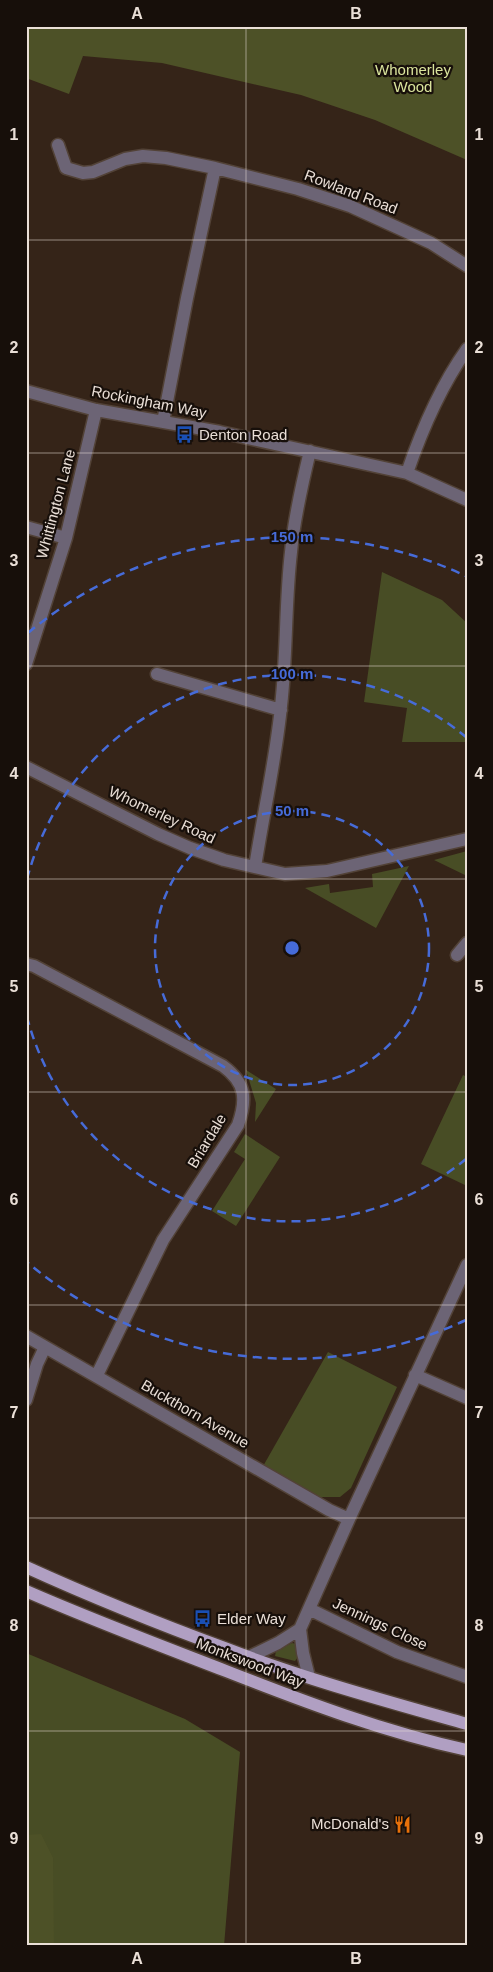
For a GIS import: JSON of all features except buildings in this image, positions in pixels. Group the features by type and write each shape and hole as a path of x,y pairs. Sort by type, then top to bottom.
{"main road":[{"name":"Monkswood Way","path":"26,1567 90,1596 249,1657 309,1678 467,1724"},
{"name":"Monkswood Way","path":"26,1591 80,1615 333,1712 467,1750"}],"street":[{"name":"Rowland Road","path":"58,145 66,168 84,173 93,172 125,159 143,156 166,158 215,168 298,189 350,206 431,243 467,266"},
{"path":"163,422 215,168"},
{"path":"407,472 418,439 447,381 467,349"},
{"name":"Rockingham Way","path":"26,391 96,410 310,451 407,472 467,500"},
{"name":"Whittington Lane","path":"26,664 66,538 96,410"},
{"path":"254,867 281,710 286,657 291,551 310,451"},
{"path":"26,527 66,538"},
{"path":"157,674 281,710"},
{"name":"Whomerley Road","path":"26,767 158,834 190,848 224,860 285,874 327,871 467,839"},
{"path":"456,955 467,943"},
{"name":"Briardale","path":"26,964 34,966 223,1066 233,1073 244,1095 244,1107 238,1125 163,1240 97,1375"},
{"path":"309,1678 300,1629 467,1265"},
{"name":"Buckthorn Avenue","path":"26,1336 97,1375 163,1416 329,1510 349,1519"},
{"path":"26,1400 37,1364 45,1347"},
{"path":"415,1375 467,1398"},
{"name":"Jennings Close","path":"309,1609 397,1652 467,1677"},
{"path":"249,1657 278,1643 300,1629"}],"green space":[{"name":"Whomerley Wood","path":"26,26 467,26 467,160 375,120 301,95 162,63 83,56 69,94 26,78"},
{"path":"382,572 442,600 467,623 467,742 402,742 407,708 364,702"},
{"path":"467,851 467,876 434,860"},
{"path":"409,866 376,928 305,888 329,884 330,893 373,887 372,874"},
{"path":"246,1070 276,1089 255,1122 256,1103"},
{"path":"463,1075 467,1077 467,1186 421,1164"},
{"path":"245,1134 280,1157 236,1226 212,1211 245,1159 234,1152"},
{"path":"328,1352 397,1387 351,1488 340,1497 314,1497 262,1468"},
{"path":"292,1643 296,1644 298,1657 295,1661 275,1656 276,1651"},
{"path":"26,1653 185,1719 240,1752 224,1946 26,1946"},
{"path":"41,1834 53,1858 54,1946 26,1946 26,1835"}],"place":[{"name":"Denton Road","path":"185,435"},
{"name":"Elder Way","path":"203,1619"},
{"name":"McDonald's","path":"403,1824"}]}
